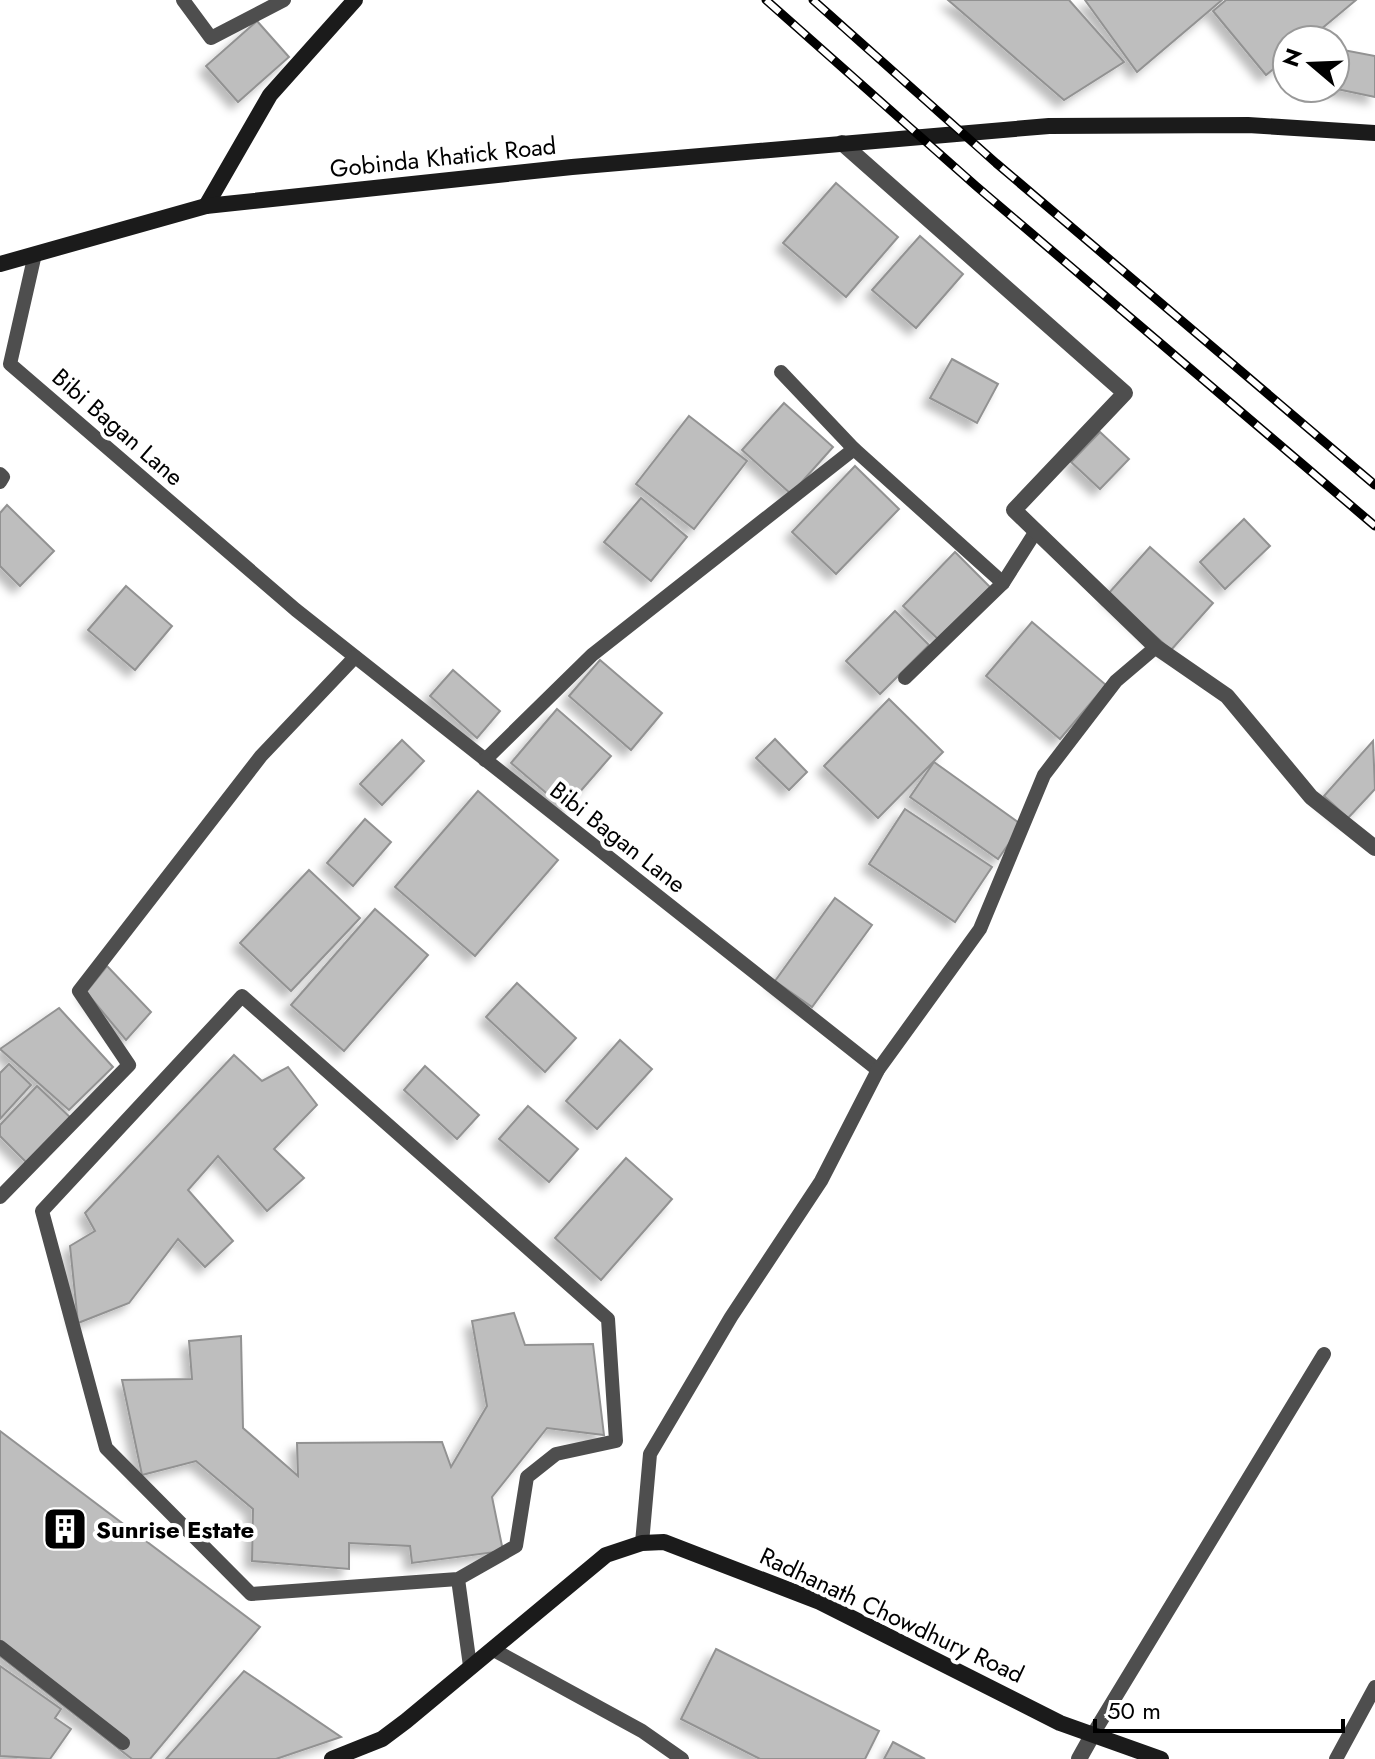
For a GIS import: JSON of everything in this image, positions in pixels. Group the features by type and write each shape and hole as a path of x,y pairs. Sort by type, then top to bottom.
{"main road":[{"path":"206,206 270,95 355,0"},
{"name":"Gobinda Khatick Road","path":"0,264 206,206 842,143 1049,126 1248,125 1375,133"},
{"name":"Radhanath Chowdhury Road","path":"332,1759 382,1739 606,1555 642,1543 681,1546 820,1602 1060,1723 1153,1758"}],"street":[{"path":"842,143 1125,393 1014,510 1156,647 1227,696 1311,797 1375,848"},
{"path":"1079,1759 1093,1734"}],"lane":[{"path":"183,0 211,38 284,0"},
{"name":"Bibi Bagan Lane","path":"35,254 5,364 355,657 878,1070"},
{"path":"781,372 854,449 1003,583"},
{"path":"485,760 592,655 854,449"},
{"path":"0,474 3,477 0,482"},
{"path":"905,678 1003,583 1036,531"},
{"path":"642,1543 650,1454 731,1317 821,1181 878,1070 980,929 1044,775 1116,681 1156,647"},
{"path":"0,1197 129,1065 79,991 261,756 355,657"},
{"path":"242,996 608,1319 616,1441 556,1454 527,1477 516,1546 458,1579 251,1594 106,1448 42,1211 242,996"},
{"path":"1093,1734 1324,1354"},
{"path":"458,1579 470,1666"},
{"path":"0,1647 123,1743"},
{"path":"492,1649 642,1731 682,1759"},
{"path":"1336,1759 1375,1687"}],"building":[{"path":"948,0 1069,0 1124,62 1064,100"},
{"path":"1085,0 1222,0 1137,72"},
{"path":"1226,0 1356,0 1327,24 1271,24 1271,71 1266,75 1213,11"},
{"path":"257,21 289,57 238,102 206,66"},
{"path":"1351,51 1375,56 1375,97 1351,92"},
{"path":"836,183 898,237 846,297 783,243"},
{"path":"920,236 963,274 916,328 872,290"},
{"path":"952,359 998,384 977,423 930,398"},
{"path":"784,403 833,447 791,494 742,450"},
{"path":"689,416 747,461 694,529 636,484"},
{"path":"1100,432 1129,459 1100,489 1071,462"},
{"path":"855,466 899,509 836,574 792,532"},
{"path":"641,498 687,537 651,581 604,542"},
{"path":"7,505 54,551 20,586 0,566 0,513"},
{"path":"1244,519 1270,546 1225,589 1200,562"},
{"path":"1150,547 1213,603 1171,650 1108,594"},
{"path":"955,552 990,587 939,640 903,606"},
{"path":"126,586 172,626 135,670 88,630"},
{"path":"895,611 929,645 880,694 846,661"},
{"path":"1032,622 1106,685 1060,739 986,676"},
{"path":"600,660 662,713 631,750 569,696"},
{"path":"453,670 500,711 477,738 430,696"},
{"path":"889,699 943,752 878,818 824,766"},
{"path":"557,709 611,756 565,809 511,763"},
{"path":"775,739 807,772 789,790 756,758"},
{"path":"402,740 424,761 382,805 360,784"},
{"path":"1373,741 1375,789 1348,818 1324,796"},
{"path":"934,762 1022,825 998,859 910,797"},
{"path":"478,791 558,860 475,956 395,887"},
{"path":"905,809 992,867 955,922 869,864"},
{"path":"365,819 391,842 353,886 327,863"},
{"path":"309,870 360,918 291,991 240,943"},
{"path":"835,898 872,925 812,1007 775,981"},
{"path":"375,909 428,955 344,1051 291,1005"},
{"path":"107,966 151,1012 126,1040 86,992"},
{"path":"517,983 576,1038 545,1072 486,1017"},
{"path":"59,1008 113,1067 69,1110 0,1049"},
{"path":"620,1040 652,1069 597,1129 566,1101"},
{"path":"234,1055 262,1081 288,1067 317,1105 274,1149 304,1178 267,1211 218,1156 188,1190 233,1241 205,1267 178,1239 129,1303 78,1323 70,1246 95,1231 85,1213"},
{"path":"9,1064 31,1085 0,1119 0,1073"},
{"path":"425,1066 479,1115 457,1139 404,1090"},
{"path":"37,1086 72,1119 29,1165 0,1136 0,1125"},
{"path":"528,1106 578,1149 549,1182 499,1139"},
{"path":"626,1158 672,1199 601,1280 555,1238"},
{"path":"514,1313 525,1345 593,1344 604,1435 547,1428 492,1497 503,1551 412,1563 410,1546 349,1543 349,1569 252,1561 253,1509 196,1461 142,1475 122,1380 192,1379 189,1341 241,1336 243,1428 298,1476 297,1443 442,1442 451,1467 487,1406 472,1321"},
{"name":"Sunrise Estate","path":"0,1431 260,1627 150,1759 132,1759 0,1656"},
{"path":"716,1649 879,1731 865,1759 760,1759 681,1719"},
{"path":"0,1666 61,1709 55,1718 71,1729 50,1759 0,1756"},
{"path":"244,1671 341,1737 276,1759 166,1759"},
{"path":"893,1742 925,1759 884,1759"}],"railway":[{"path":"766,0 976,186 1375,526"},
{"path":"813,0 996,163 1375,485"}],"place":[{"name":"Sunrise Estate","path":"65,1529"}]}
